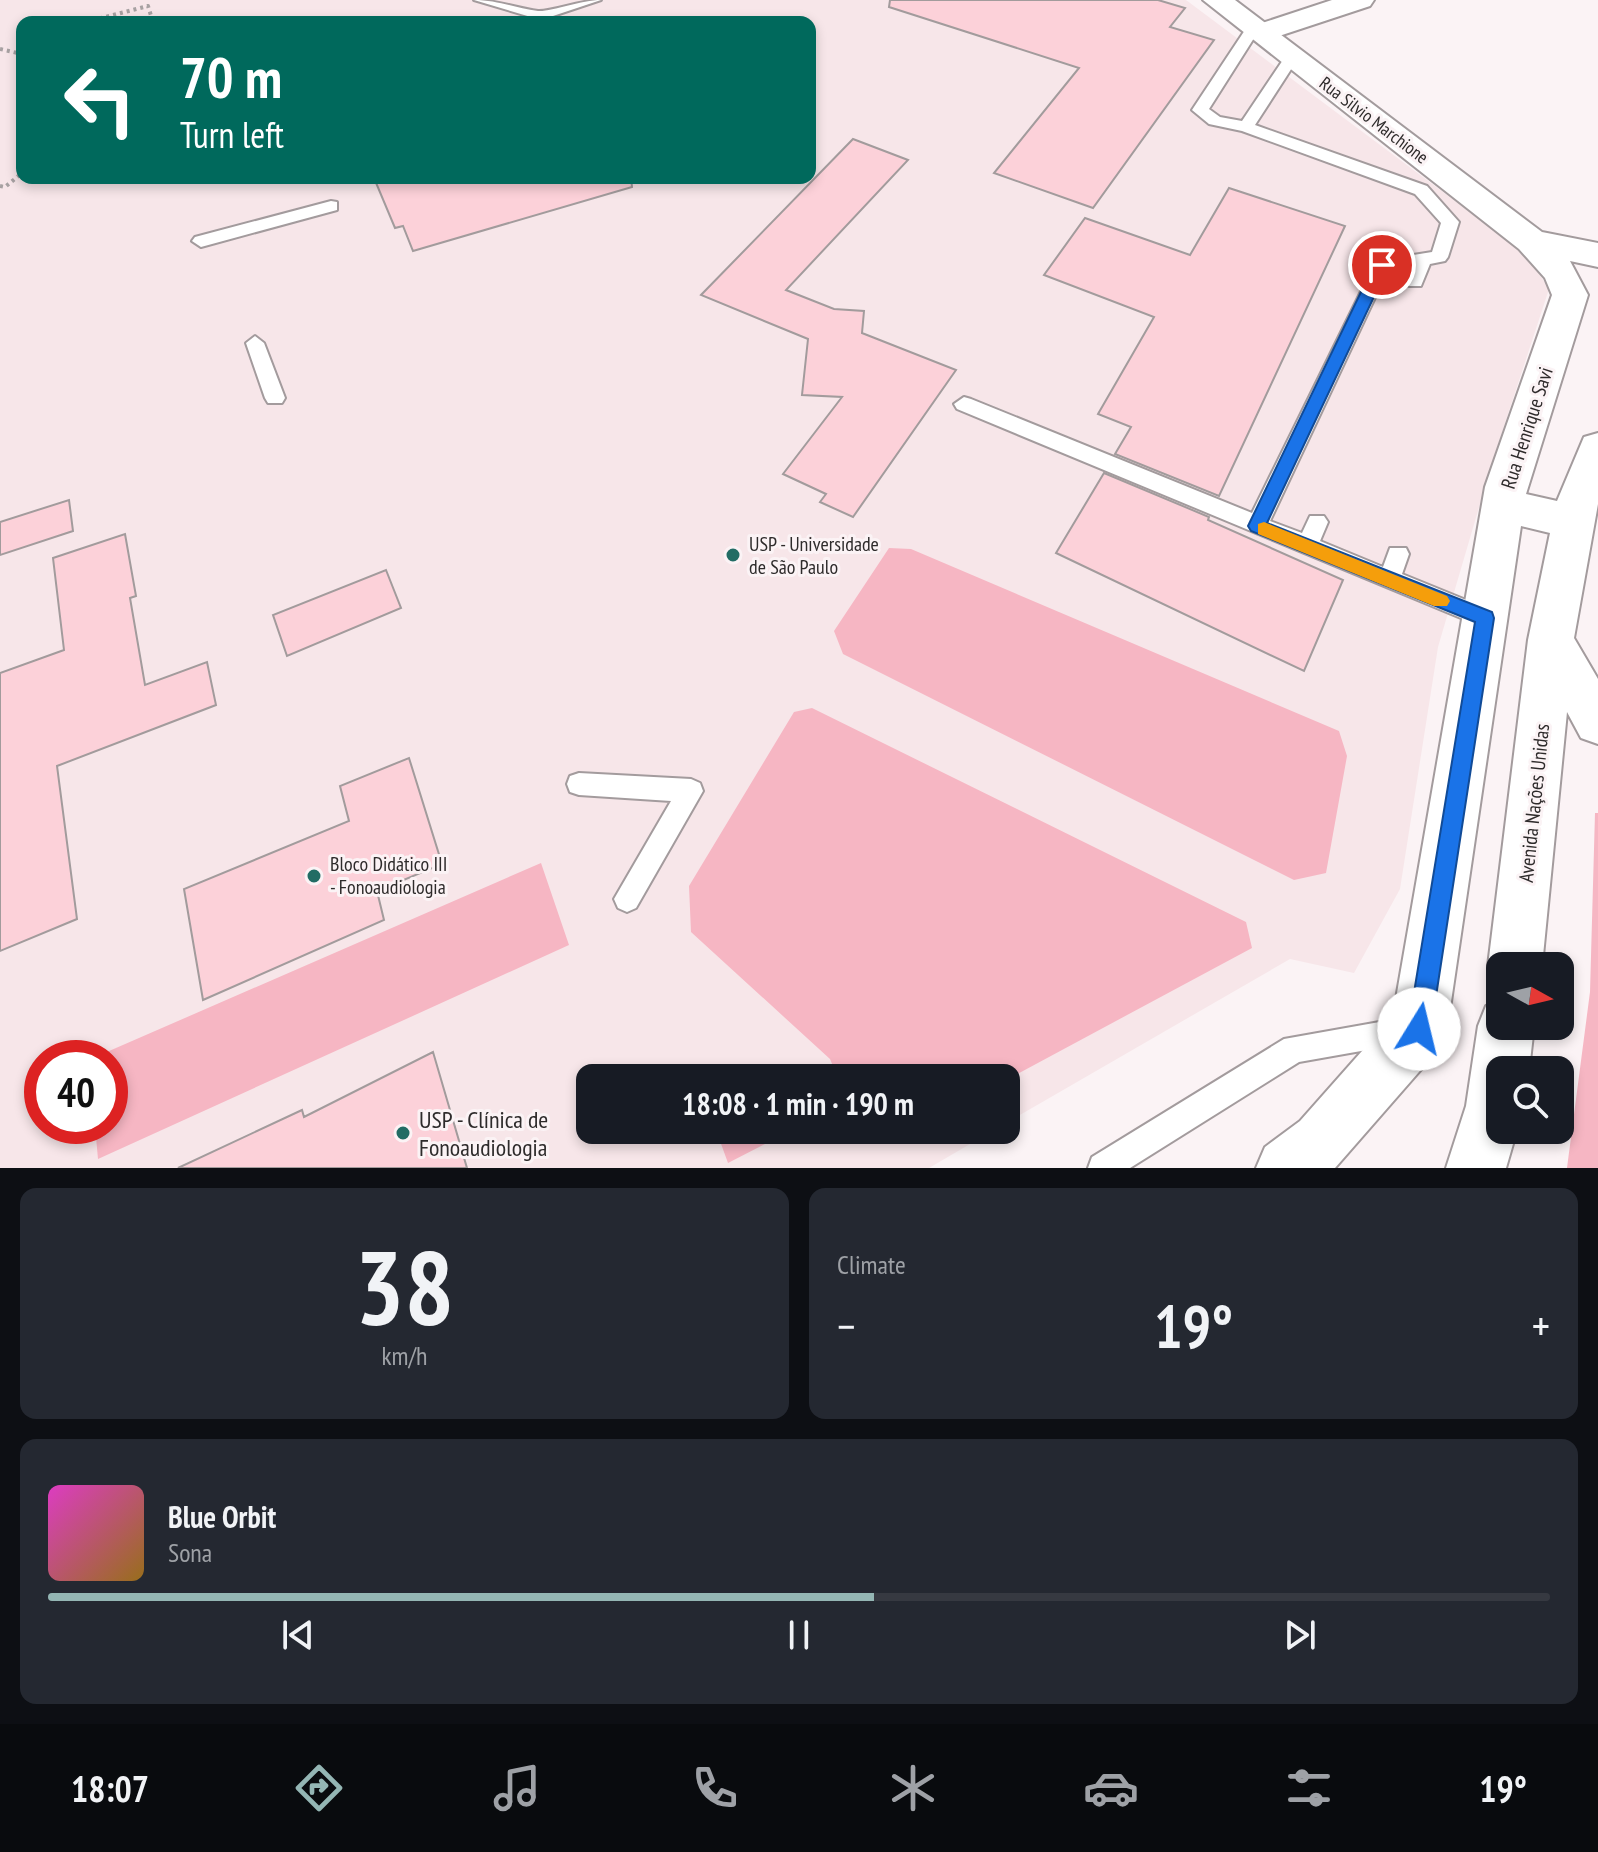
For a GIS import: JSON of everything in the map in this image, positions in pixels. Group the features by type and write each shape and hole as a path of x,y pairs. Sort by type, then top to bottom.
{"street":[{"name":"Rua Silvio Marchione","path":"1217,0 1531,241"},
{"path":"1257,30 1360,0"},
{"path":"1531,241 1598,255"},
{"name":"Rua Henrique Savi","path":"1419,1029 1506,487 1570,295 1561,273 1531,241"},
{"name":"Avenida Nações Unidas","path":"1517,952 1551,640 1580,489 1598,448"},
{"path":"1504,506 1574,522"},
{"path":"1551,640 1598,723"},
{"path":"1286,1168 1321,1142 1419,1029"},
{"path":"1476,1168 1486,1135"}],"lane":[{"path":"481,0 541,16 594,0"},
{"path":"1257,30 1200,110 1215,121 1246,127 1421,190 1450,222 1439,257 1382,265 1257,526"},
{"path":"1246,127 1292,57"},
{"path":"201,241 331,206"},
{"path":"1415,282 1423,259"},
{"path":"255,343 275,398"},
{"path":"964,404 1485,618"},
{"path":"1307,547 1317,522"},
{"path":"1389,581 1398,554"},
{"path":"579,784 691,791 627,899"},
{"path":"1103,1168 1294,1049 1419,1029"}],"path":[{"path":"109,16 148,6 151,16"}],"shaded area":[{"name":"USP - Universidade de São Paulo","path":"0,0 1186,0 1526,254 1549,289 1492,463 1438,647 1400,889 1354,973 1290,959 1020,1115 1020,1064 576,1064 576,1144 970,1144 929,1168 0,1168"},
{"path":"889,548 911,549 1339,731 1347,756 1326,873 1294,880 843,654 834,631"},
{"path":"812,708 1246,922 1252,948 1020,1072 1020,1064 832,1064 691,932 689,886 794,712"},
{"path":"1595,813 1598,813 1598,1168 1567,1168 1570,1144 1574,1144 1574,1114 1590,992"},
{"path":"541,863 569,945 98,1159 97,1144 128,1144 128,1043"},
{"path":"721,1144 765,1144 728,1163"}],"building":[{"path":"890,0 1158,0 1185,8 1170,27 1214,40 1093,208 994,173 1079,68 889,7"},
{"path":"853,139 908,160 786,290 834,309 864,311 862,333 956,370 853,517 820,502 826,494 783,474 842,397 802,395 808,339 701,295 809,184 816,184 816,177"},
{"path":"377,184 632,184 632,187 413,251 403,226 395,228"},
{"path":"1229,188 1345,226 1219,496 1115,454 1131,427 1098,414 1154,317 1044,275 1085,218 1190,255"},
{"path":"1104,473 1209,517 1208,520 1343,580 1304,671 1056,553"},
{"path":"69,500 73,531 0,555 0,522"},
{"path":"125,534 136,596 130,598 145,685 207,662 216,705 57,766 77,919 0,951 0,673 64,650 53,558"},
{"path":"386,570 401,608 287,656 273,615"},
{"name":"Bloco Didático III - Fonoaudiologia","path":"409,758 442,864 377,891 384,920 203,1000 184,889 349,821 340,786"},
{"name":"USP - Clínica de Fonoaudiologia","path":"433,1052 467,1168 178,1168 302,1110 304,1117"}],"slow traffic":[{"path":"1264,529 1441,601"}],"place":[{"name":"USP - Universidade de São Paulo","path":"733,555"},
{"name":"Bloco Didático III - Fonoaudiologia","path":"314,876"},
{"name":"USP - Clínica de Fonoaudiologia","path":"403,1133"}],"route":[{"path":"1382,265 1257,526 1485,618 1419,1029"}]}
